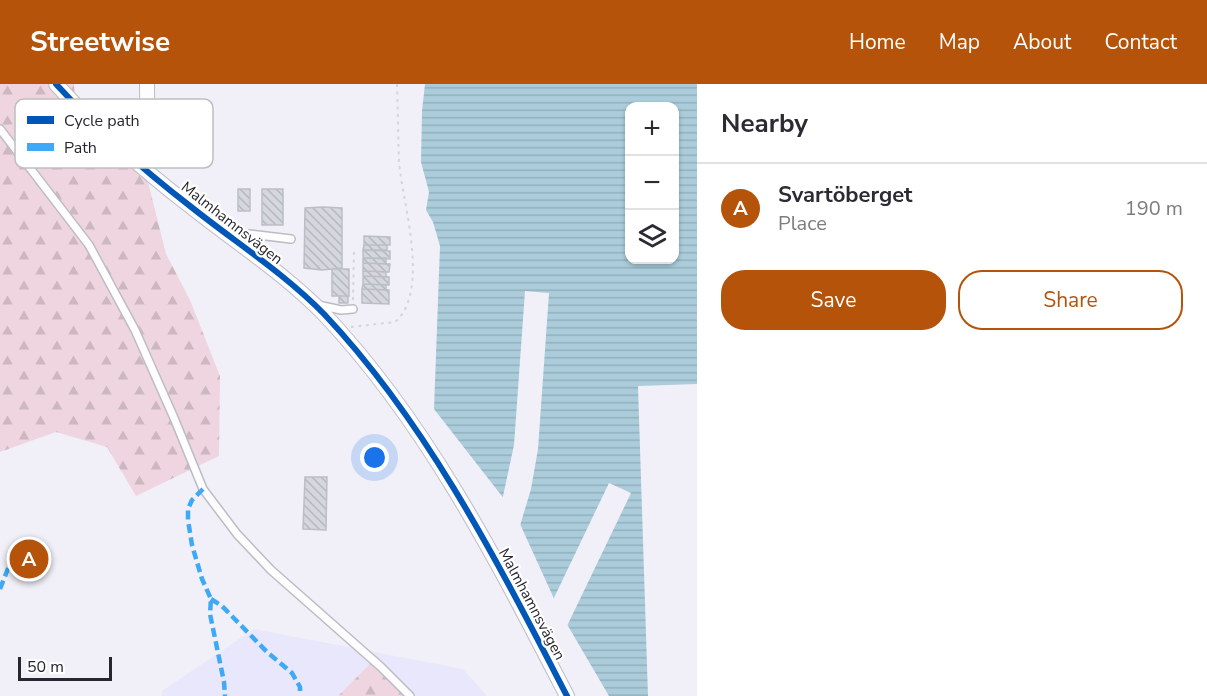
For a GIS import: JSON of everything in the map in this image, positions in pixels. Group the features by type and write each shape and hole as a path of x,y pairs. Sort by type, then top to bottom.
{"street":[{"name":"Malmhamnsvägen","path":"56,84 70,99"},
{"path":"146,99 147,84"},
{"name":"Malmhamnsvägen","path":"144,168 312,303 358,352 392,396 455,491 501,569 567,696"}],"lane":[{"path":"0,129 15,149"},
{"path":"30,168 89,245 135,330 203,489 237,534 266,564 410,696"},
{"path":"240,244 249,234 291,239"},
{"path":"312,303 341,310 353,309"}],"path":[{"path":"336,328 395,322 405,308 409,297 413,258 399,162 397,84"},
{"path":"353,309 354,250"}],"shaded area":[{"path":"425,84 697,84 697,696 609,696 561,614 515,513 434,409 440,246 433,222 426,210 429,192 421,162"},
{"path":"254,629 463,669 487,696 162,696 162,691"}],"green space":[{"path":"0,84 74,84 75,99 15,99 15,168 143,168 145,170 166,254 190,300 220,376 219,456 136,496 107,447 56,432 0,452"},
{"path":"371,663 406,696 338,696"}],"pier":[{"path":"525,291 549,293 538,449 531,489 519,529 513,514 502,501 514,445"},
{"path":"697,384 697,696 648,696 638,386"},
{"path":"609,483 631,493 567,626 552,602"}],"building":[{"path":"238,189 250,189 250,211 238,211"},
{"path":"262,189 283,189 283,225 262,225"},
{"path":"305,208 342,208 342,268 322,270 304,268"},
{"path":"364,236 390,237 390,245 364,245"},
{"path":"364,245 387,245 387,250 363,250"},
{"path":"363,250 390,251 390,259 363,258"},
{"path":"363,258 386,258 386,264 363,263"},
{"path":"363,263 390,264 389,272 363,271"},
{"path":"332,269 349,269 349,296 332,296"},
{"path":"363,271 386,272 386,277 363,276"},
{"path":"363,276 389,277 389,285 363,284"},
{"path":"363,284 386,285 386,290 362,289"},
{"path":"362,289 389,290 389,304 362,303"},
{"path":"339,296 348,296 348,303 339,303"},
{"path":"305,477 327,477 326,530 303,529"}],"marked path":[{"path":"203,489 192,500 188,509 188,520 192,545 202,579 211,599 210,614 225,696"},
{"path":"0,589 9,566 29,559"},
{"path":"211,599 222,606 267,652 292,673 300,691"}],"cycle path":[{"path":"56,84 70,99"},
{"path":"143,168 309,299 361,357 396,401 459,496 567,696"}],"place":[{"name":"Svartöberget","path":"29,559"}]}
